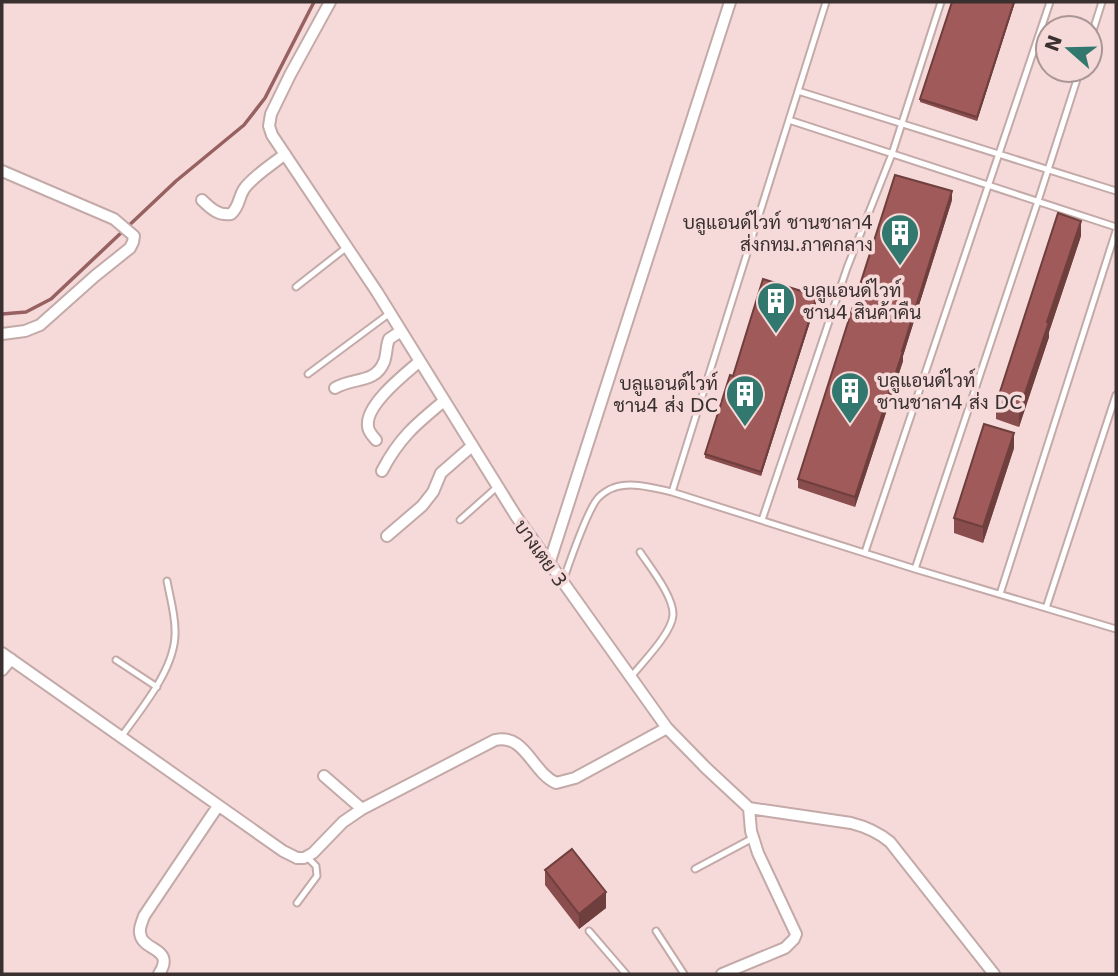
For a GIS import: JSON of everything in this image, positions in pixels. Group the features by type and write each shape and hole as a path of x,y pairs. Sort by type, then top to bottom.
{"street":[{"name":"บางเตย 3","path":"330,2 271,114 269,126 272,135 390,313 497,487 549,564 667,728 749,808"},
{"path":"549,564 730,2"},
{"path":"202,201 217,212 231,214 240,203 246,186 285,155"},
{"path":"2,171 99,212 121,224 134,236 130,248 40,325 25,331 2,334"},
{"path":"335,388 343,383 369,378 376,373 383,365 389,339 401,331"},
{"path":"376,440 367,424 369,415 376,403 420,362"},
{"path":"382,471 404,436 444,401"},
{"path":"387,536 422,506 433,492 441,473 472,446"},
{"path":"2,670 6,656 290,856 297,858 313,853 344,822 362,809 495,740 501,738 516,742 544,776 556,783 575,778 667,728"},
{"path":"324,776 362,809"},
{"path":"159,974 164,964 163,957 142,938 141,925 218,806"},
{"path":"722,974 785,948 796,934 758,853 749,808 851,823 879,833 890,842 993,974"}],"lane":[{"path":"672,492 826,2"},
{"path":"762,520 847,268 892,153 941,2"},
{"path":"865,552 1050,2"},
{"path":"915,569 1076,84"},
{"path":"798,91 1116,191"},
{"path":"789,120 1116,229 1000,594"},
{"path":"296,287 347,247"},
{"path":"308,374 390,313"},
{"path":"1046,608 1116,395"},
{"path":"562,582 597,498 613,488 648,486 1116,629"},
{"path":"460,520 497,487"},
{"path":"630,678 670,629 674,613 668,597 640,552"},
{"path":"121,737 157,687 173,649 176,631 167,581"},
{"path":"116,660 157,687"},
{"path":"695,869 753,838"},
{"path":"297,903 317,876 316,866 307,856"},
{"path":"589,931 626,974"},
{"path":"656,931 684,974"}],"building":[{"path":"952,2 1014,2 977,117 920,99"},
{"path":"895,175 952,191 855,497 798,479"},
{"path":"1058,213 1081,221 1019,411 996,404"},
{"path":"763,279 817,296 761,472 705,454"},
{"path":"984,424 1014,433 983,527 954,518"},
{"path":"572,849 606,892 579,914 545,870"}],"waterway":[{"path":"2,314 26,312 51,299 176,181 244,125 265,98 314,2"}],"place":[{"name":"บลูแอนด์ไวท์ ชานชาลา4 ส่งกทม.ภาคกลาง","path":"900,267"},
{"name":"บลูแอนด์ไวท์ ชาน4 สินค้าคืน","path":"776,335"},
{"name":"บลูแอนด์ไวท์ ชานชาลา4 ส่ง DC","path":"850,425"},
{"name":"บลูแอนด์ไวท์ ชาน4 ส่ง DC","path":"745,428"}]}
